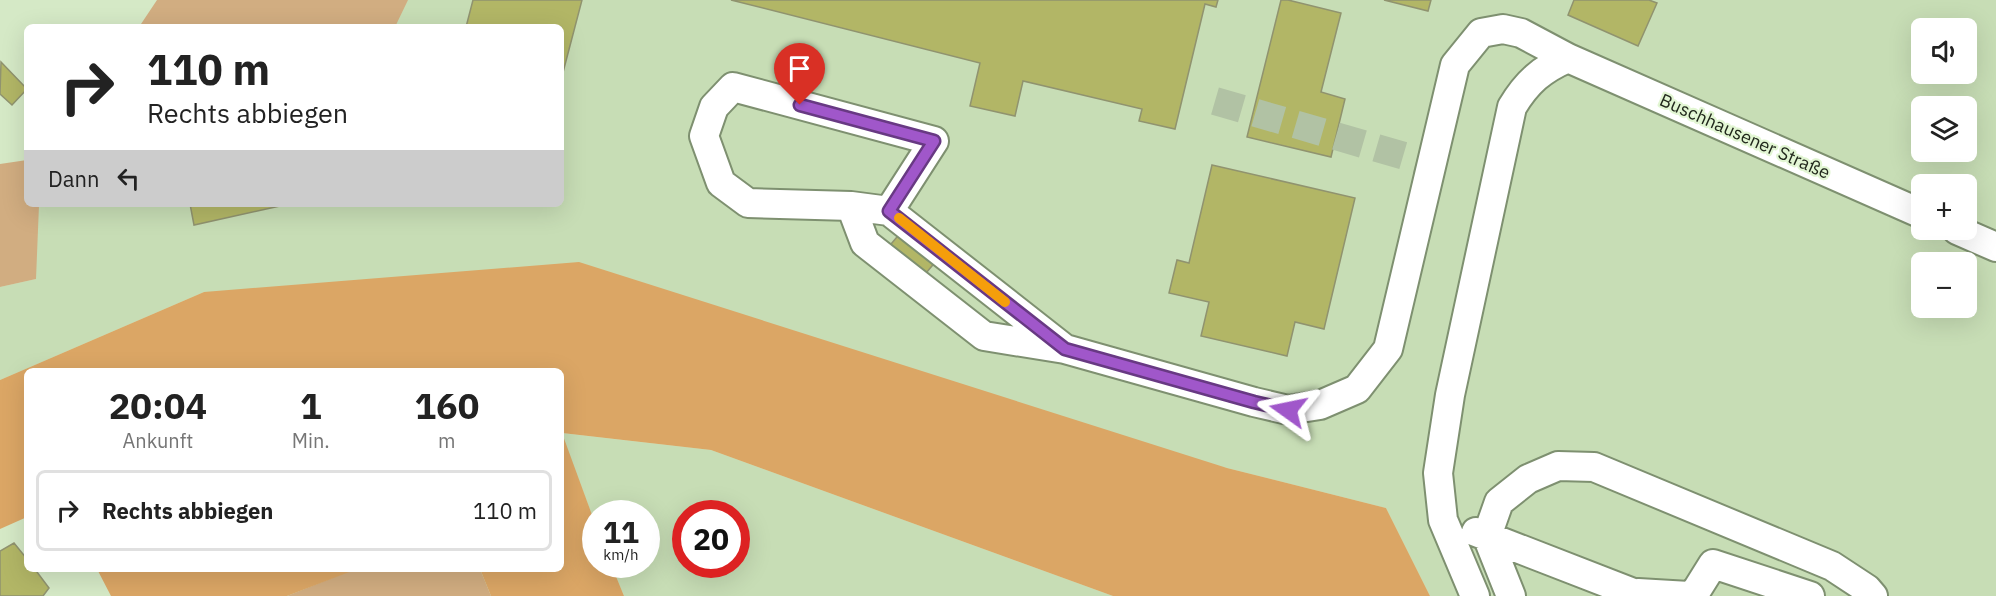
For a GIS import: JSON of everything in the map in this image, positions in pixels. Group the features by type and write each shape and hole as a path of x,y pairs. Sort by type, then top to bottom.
{"street":[{"name":"Buschhausener Straße","path":"850,206 865,243 984,336 1065,349 1233,397 1288,410 1320,405 1357,389 1388,349 1455,65 1481,33 1503,29 1521,33 1568,58 1911,209"},
{"path":"1475,596 1443,520 1438,474 1450,395 1512,106 1523,89 1537,76 1552,65 1568,58"},
{"path":"889,211 934,141 733,87 714,107 704,136 721,183 748,203 850,206 889,211 1065,349"},
{"path":"1977,239 1996,247"},
{"path":"1511,596 1487,536 1499,502 1528,479 1558,466 1594,467 1832,566 1874,596"},
{"path":"1443,520 1640,595 1691,596 1713,564 1810,596"}],"shaded area":[{"path":"157,0 408,0 396,24 141,24"},
{"path":"158,0 1996,0 1996,596 1430,596 1386,508 1227,468 204,292 0,380 0,287 36,279 27,207 564,207 564,24 160,24"},
{"path":"24,160 24,207 39,207 36,279 0,287 0,164"},
{"path":"579,262 1227,468 1386,508 1430,596 1113,596 711,450 564,433 564,368 28,368 204,292"},
{"path":"24,370 24,518 0,529 0,380"},
{"path":"564,433 711,450 1113,596 624,596 617,578 660,578 660,500 586,500 564,441"},
{"path":"564,438 587,500 582,500 582,578 617,578 624,596 491,596 481,572 564,572"},
{"path":"99,572 349,572 287,596 111,596"},
{"path":"347,572 481,572 491,596 287,596"}],"building":[{"path":"473,0 582,0 564,69 564,24 467,24"},
{"path":"731,0 1218,0 1216,7 1205,4 1175,129 1139,121 1142,109 1023,81 1015,116 970,106 980,63"},
{"path":"1281,0 1341,13 1321,92 1345,99 1331,157 1247,137"},
{"path":"1384,0 1431,0 1428,11"},
{"path":"1574,0 1649,0 1657,3 1638,46 1568,15"},
{"path":"1,62 24,86 24,92 12,105 0,94"},
{"path":"1212,165 1355,198 1324,329 1295,322 1287,356 1201,336 1209,302 1169,293 1177,260 1189,263"},
{"path":"191,207 275,207 194,225"},
{"path":"902,231 937,260 921,279 886,250"},
{"path":"14,543 24,555 24,572 37,572 49,588 43,596 0,596 0,551"}],"tunnel":[{"path":"1215,101 1432,164"}],"slow traffic":[{"path":"899,218 1005,302"}],"route":[{"path":"800,105 934,141 889,211 1065,349 1288,410"}]}
